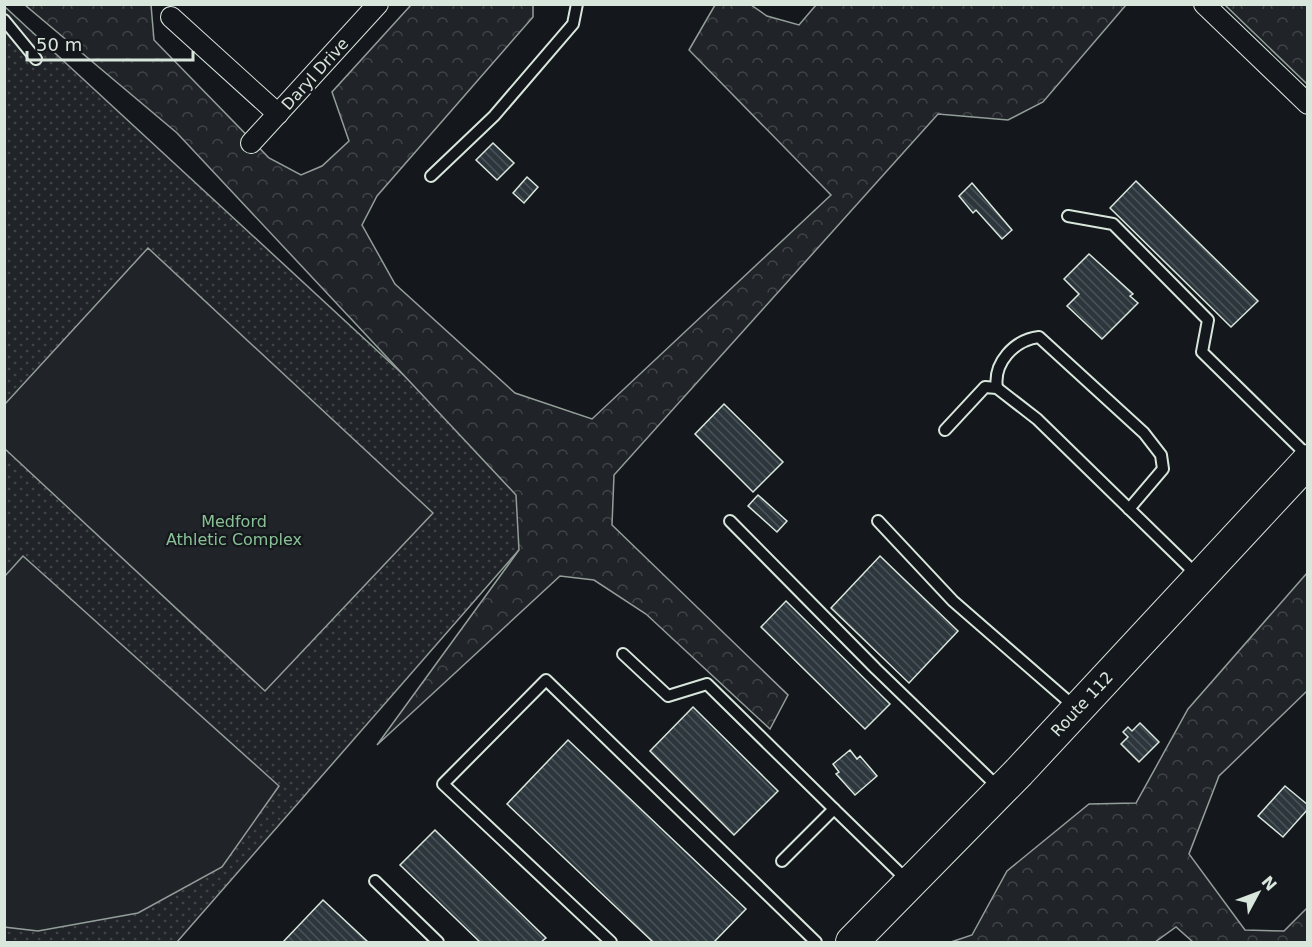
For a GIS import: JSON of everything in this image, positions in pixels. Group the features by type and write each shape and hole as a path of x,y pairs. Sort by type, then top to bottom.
{"main road":[{"name":"Route 112","path":"852,942 1078,709 1308,461"}],"street":[{"name":"Daryl Drive","path":"251,143 378,4"},
{"path":"1204,4 1308,104"},
{"path":"171,17 278,114"}],"lane":[{"path":"431,176 494,116 573,24 577,4"},
{"path":"4,20 36,59"},
{"path":"1068,216 1113,224 1208,320 1202,352 1308,456"},
{"path":"997,388 995,376 1006,355 1025,338 1039,337 1144,434 1161,455 1163,469 1129,508"},
{"path":"945,430 985,387 997,388 1037,419 1199,578"},
{"path":"730,520 876,669 1001,790"},
{"path":"878,521 954,601 1078,709"},
{"path":"623,654 668,696 707,684 910,883"},
{"path":"611,942 442,784 546,680 816,942"},
{"path":"782,861 834,809"},
{"path":"375,881 438,942"}],"green space":[{"path":"25,5 151,5 154,40 269,158 301,175 322,166 349,141 332,92 411,5 533,5 533,17 377,196 362,225 395,284 515,393 592,419 831,195 689,50 715,5 751,5 767,16 799,25 816,5 1126,5 1043,102 1008,120 938,114 614,475 612,525 788,695 770,729 646,614 594,580 560,576 377,745 519,550 516,495 177,133"},
{"path":"1225,5 1307,5 1307,84"},
{"name":"Medford Athletic Complex","path":"4,6 552,512 177,942 5,942"},
{"path":"148,248 433,513 265,691 5,449 5,404"},
{"path":"23,556 279,786 222,867 138,913 38,931 4,927 5,576"},
{"path":"1307,573 1307,691 1219,776 1189,854 1245,930 1284,931 1307,908 1307,942 1193,942 1176,927 1155,942 951,942 972,935 1007,871 1089,804 1136,803 1188,709"}],"building":[{"path":"493,143 514,163 497,180 476,160"},
{"path":"527,177 538,187 524,203 513,193"},
{"path":"1136,181 1258,301 1231,327 1110,208"},
{"path":"972,183 1012,230 1002,239 976,210 973,213 959,196"},
{"path":"1089,254 1133,294 1130,296 1138,303 1102,339 1067,306 1079,294 1064,279"},
{"path":"724,404 783,462 753,492 695,434"},
{"path":"758,495 787,521 777,532 748,506"},
{"path":"880,556 958,631 909,683 831,608"},
{"path":"786,601 890,704 865,729 761,627"},
{"path":"693,707 778,791 734,835 650,751"},
{"path":"1140,723 1159,742 1139,762 1121,744 1128,737 1123,732 1128,727 1132,731"},
{"path":"568,740 746,909 714,942 653,942 507,804"},
{"path":"850,750 857,759 860,756 877,776 855,795 836,774 839,772 833,764"},
{"path":"1285,786 1308,805 1308,809 1283,837 1258,816"},
{"path":"435,830 546,938 541,942 480,942 400,865"},
{"path":"323,900 368,942 283,942"}]}
